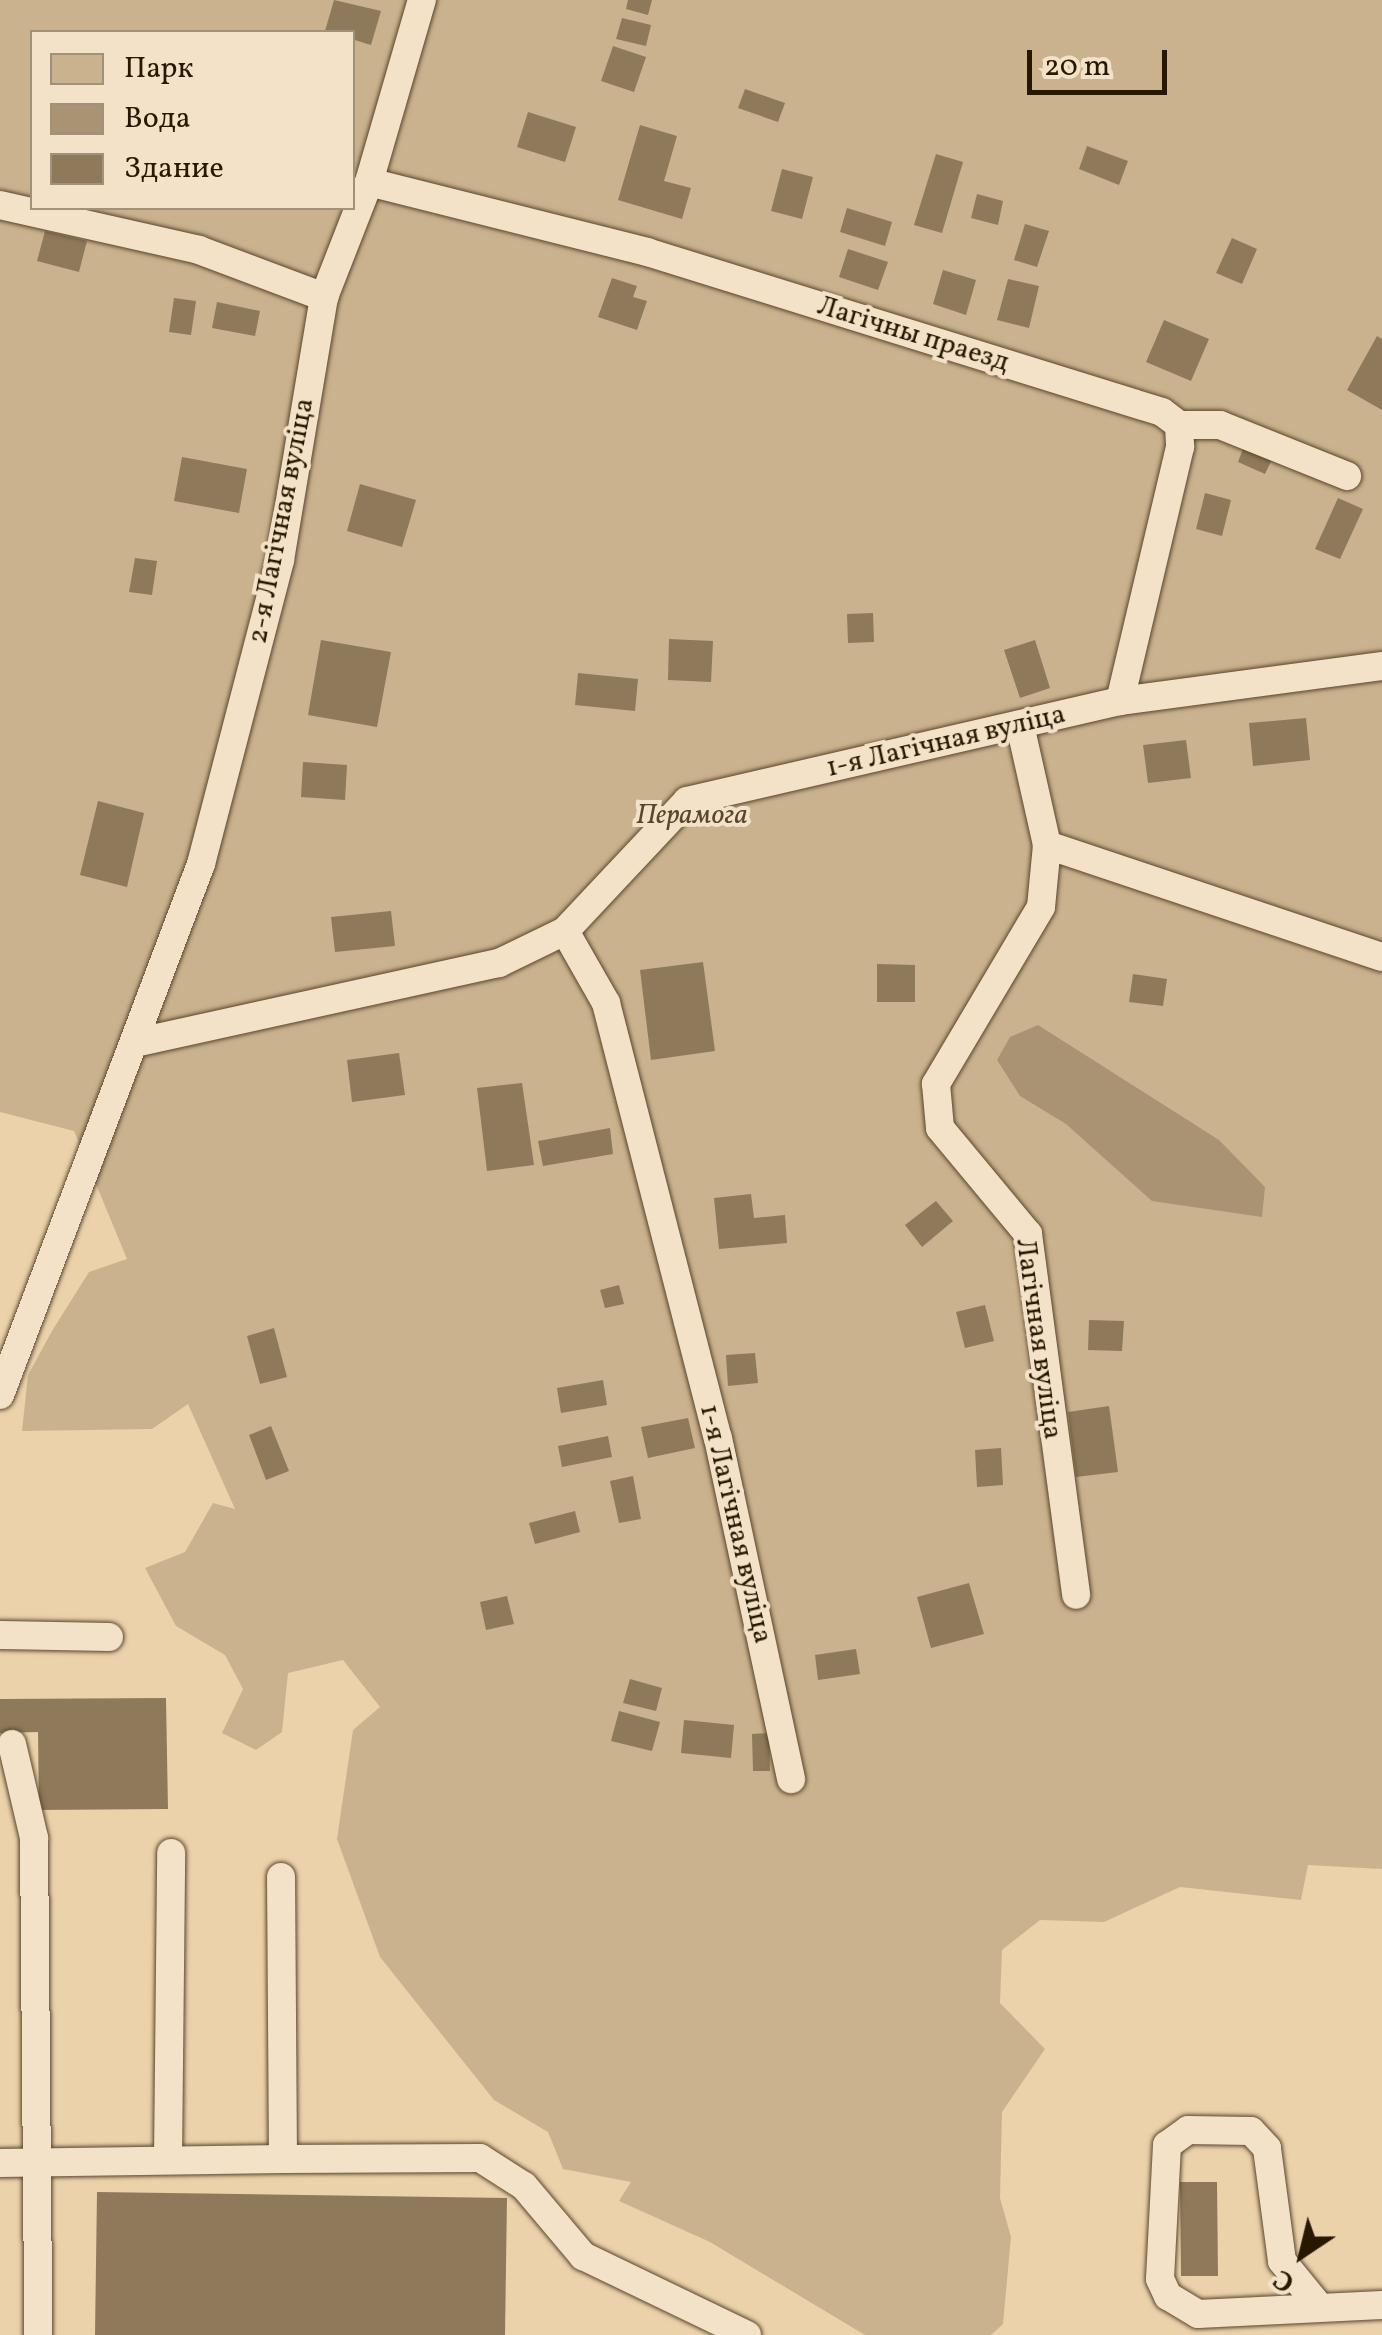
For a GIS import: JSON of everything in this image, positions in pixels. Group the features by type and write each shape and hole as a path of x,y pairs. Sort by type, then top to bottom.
{"lane":[{"name":"2-я Лагічная вуліца","path":"0,1395 54,1237 139,1042 201,864 280,560 324,297 369,182 422,0"},
{"name":"Лагічны праезд","path":"369,182 647,252 1179,424 1220,426 1347,476"},
{"path":"0,205 199,250 324,297"},
{"path":"1120,701 1179,424"},
{"name":"1-я Лагічная вуліца","path":"139,1042 499,963 565,930 687,801 1120,701 1382,666"},
{"name":"Лагічная вуліца","path":"1020,725 1047,844 1041,906 936,1084 940,1128 964,1167 1004,1194 1028,1234 1076,1596"},
{"path":"1047,844 1382,958"},
{"name":"1-я Лагічная вуліца","path":"565,930 606,1003 718,1438 790,1779"},
{"path":"0,1635 109,1637"},
{"path":"12,1744 34,1838 38,2335"},
{"path":"168,2159 171,1853"},
{"path":"281,1877 283,2159"},
{"path":"1318,2305 1282,2261 1259,2140 1250,2131 1188,2130 1166,2145 1160,2280 1168,2296 1198,2314 1318,2305 1382,2305"},
{"path":"0,2163 480,2158 524,2186 583,2256 747,2335"}],"green space":[{"name":"Перамога","path":"0,0 1382,0 1382,1869 1308,1865 1301,1900 1180,1887 1104,1922 1040,1920 1002,1950 1000,2003 1045,2049 1002,2112 1000,2198 1011,2237 1003,2324 991,2335 865,2335 710,2242 619,2201 631,2182 563,2169 548,2132 494,2100 380,1957 337,1839 353,1730 380,1707 343,1660 288,1673 282,1732 256,1750 222,1733 243,1689 225,1655 176,1626 145,1568 185,1552 213,1503 235,1509 188,1404 152,1429 22,1431 28,1375 52,1331 89,1272 127,1259 74,1131 0,1112"}],"water":[{"path":"1038,1025 1219,1140 1265,1187 1262,1217 1152,1201 1066,1124 1020,1096 997,1060 1010,1037"}],"building":[{"path":"334,0 381,11 371,45 355,40 355,30 325,30"},
{"path":"628,0 652,0 648,15 626,9"},
{"path":"622,18 651,25 646,46 616,39"},
{"path":"613,46 646,57 634,92 601,81"},
{"path":"745,89 785,103 778,122 738,108"},
{"path":"528,112 576,127 565,162 517,147"},
{"path":"640,125 677,136 664,181 691,188 682,219 618,200"},
{"path":"1087,146 1128,161 1119,185 1079,169"},
{"path":"936,154 963,162 942,233 914,225"},
{"path":"782,169 813,177 802,219 771,211"},
{"path":"977,194 1003,201 998,225 971,218"},
{"path":"847,208 892,222 885,246 840,232"},
{"path":"1025,224 1049,231 1037,267 1014,260"},
{"path":"45,231 87,241 79,272 37,261"},
{"path":"1232,238 1257,249 1242,284 1216,273"},
{"path":"848,249 888,262 878,290 839,277"},
{"path":"943,270 976,280 966,315 933,304"},
{"path":"612,278 637,286 633,297 647,301 637,330 598,317"},
{"path":"1008,279 1039,286 1029,328 997,320"},
{"path":"174,298 196,301 191,335 169,332"},
{"path":"217,302 260,311 255,336 212,328"},
{"path":"1164,320 1209,339 1191,381 1146,362"},
{"path":"1377,336 1382,339 1382,410 1347,390"},
{"path":"1244,446 1272,459 1265,474 1238,462"},
{"path":"182,457 247,469 239,513 174,501"},
{"path":"360,484 416,500 402,547 347,531"},
{"path":"1205,493 1231,500 1222,536 1196,529"},
{"path":"1338,498 1363,509 1340,559 1315,549"},
{"path":"135,558 157,561 152,595 129,592"},
{"path":"873,613 874,642 848,643 847,614"},
{"path":"669,639 713,641 711,682 668,680"},
{"path":"321,640 391,652 377,727 308,715"},
{"path":"1035,640 1050,688 1020,698 1004,650"},
{"path":"578,673 638,679 635,711 575,705"},
{"path":"1306,718 1310,760 1253,766 1249,723"},
{"path":"1186,740 1191,778 1148,783 1143,745"},
{"path":"303,762 347,765 345,800 301,797"},
{"path":"98,801 144,813 127,887 80,875"},
{"path":"391,911 395,946 335,952 331,917"},
{"path":"703,962 715,1051 651,1060 640,970"},
{"path":"877,964 915,965 915,1002 877,1002"},
{"path":"1133,974 1167,979 1163,1006 1129,1002"},
{"path":"399,1053 405,1095 352,1102 347,1060"},
{"path":"522,1083 534,1165 487,1171 477,1088"},
{"path":"610,1128 613,1154 543,1166 538,1141"},
{"path":"751,1194 754,1218 785,1215 787,1243 719,1249 714,1198"},
{"path":"936,1201 953,1221 922,1247 905,1225"},
{"path":"619,1285 624,1304 605,1308 600,1290"},
{"path":"985,1305 994,1341 965,1348 956,1312"},
{"path":"1089,1320 1124,1321 1122,1351 1088,1350"},
{"path":"274,1328 287,1377 260,1384 247,1336"},
{"path":"755,1353 758,1383 728,1386 726,1355"},
{"path":"603,1380 607,1405 561,1413 557,1388"},
{"path":"1109,1406 1118,1472 1076,1477 1068,1412"},
{"path":"688,1418 695,1448 648,1458 641,1427"},
{"path":"271,1426 289,1471 266,1480 249,1435"},
{"path":"608,1436 612,1457 562,1467 558,1446"},
{"path":"1001,1448 1003,1485 977,1487 975,1450"},
{"path":"633,1476 641,1519 619,1523 610,1481"},
{"path":"575,1511 580,1532 535,1544 529,1523"},
{"path":"969,1583 984,1634 931,1648 917,1597"},
{"path":"507,1596 514,1624 486,1630 480,1602"},
{"path":"856,1649 860,1674 818,1680 815,1655"},
{"path":"630,1679 662,1688 656,1711 623,1703"},
{"path":"166,1698 168,1809 39,1810 38,1732 0,1733 0,1699"},
{"path":"619,1711 660,1722 652,1751 611,1741"},
{"path":"684,1720 734,1725 731,1758 681,1753"},
{"path":"769,1733 770,1771 753,1771 752,1734"},
{"path":"1180,2182 1217,2182 1218,2276 1181,2276"},
{"path":"97,2192 507,2198 505,2335 95,2335"}]}
